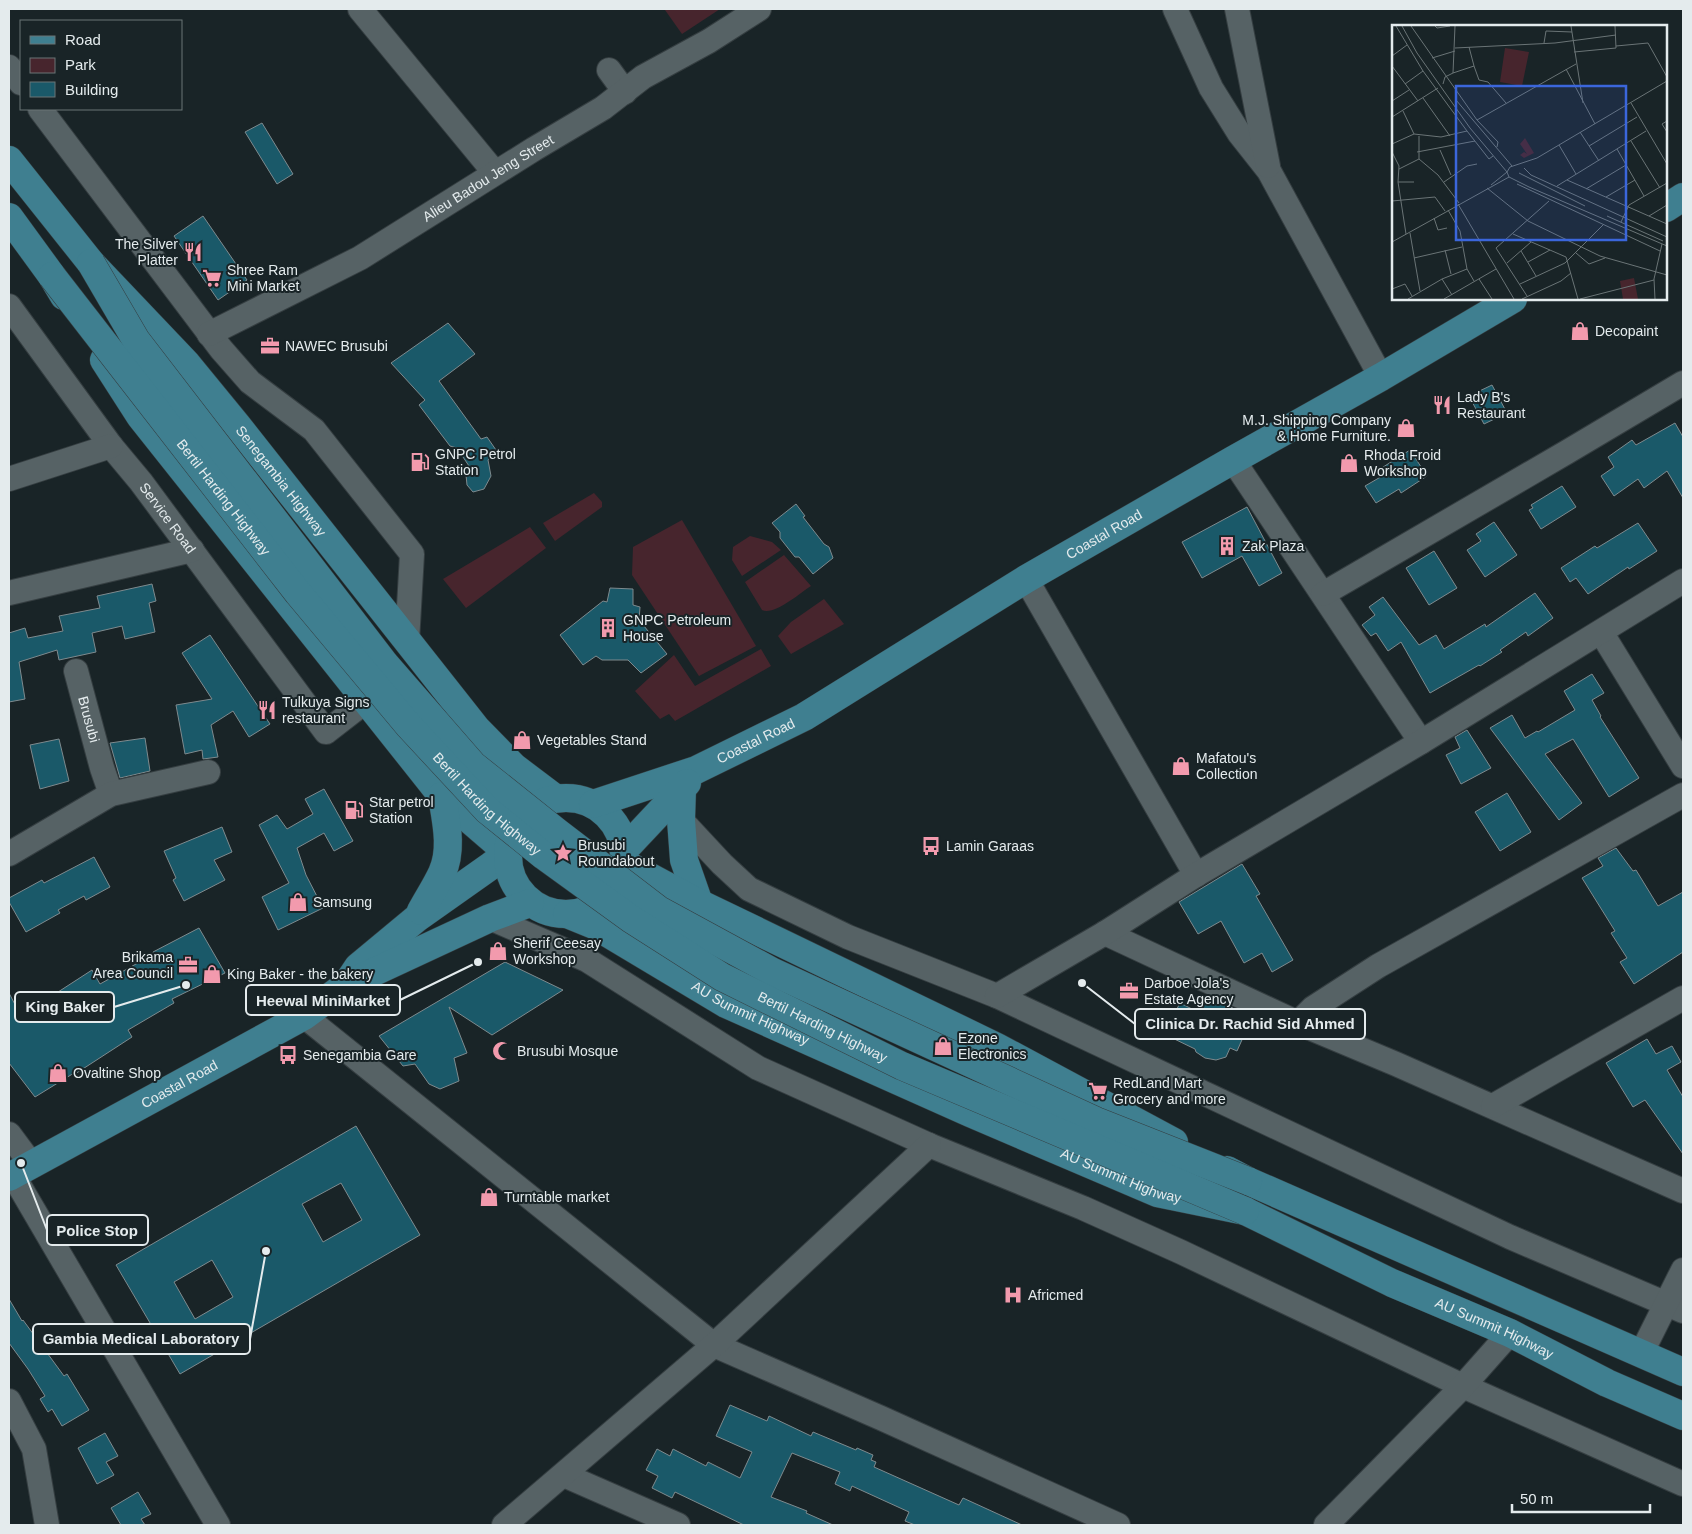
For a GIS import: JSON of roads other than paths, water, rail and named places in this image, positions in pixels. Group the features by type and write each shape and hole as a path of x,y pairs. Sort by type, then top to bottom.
{"main road":[{"name":"Senegambia Highway","path":"9,160 91,263 187,364 476,728 514,767 555,798"},
{"path":"1667,207 1683,197"},
{"path":"9,217 52,276 140,416 442,796 507,852"},
{"name":"Bertil Harding Highway","path":"91,263 136,340 385,664 474,765 557,832 659,910 773,972 1096,1121 1248,1181"},
{"name":"Bertil Harding Highway","path":"52,276 298,593 409,726 486,810 544,856 631,919 722,977 902,1066 1245,1212"},
{"name":"Coastal Road","path":"593,804 689,779 804,717 1026,579 1381,377 1511,300"},
{"name":"Coastal Road","path":"624,857 689,779"},
{"path":"689,779 681,820 684,860 699,903"},
{"path":"417,918 443,872 448,836 442,796"},
{"path":"555,798 574,798 593,804 608,815 619,831 624,857 616,887 602,901 586,911 567,914 548,912 530,903 517,889 509,871 507,852 511,834 522,817 536,805 555,798"},
{"name":"Coastal Road","path":"346,985 358,967 417,918 492,865 507,852"},
{"path":"624,857 699,903 997,1047 1248,1181 1683,1372"},
{"name":"Coastal Road","path":"18,1172 304,1016 346,985 490,918 530,903"},
{"name":"AU Summit Highway","path":"567,914 594,924 726,1004 970,1113 1157,1193 1245,1212 1392,1283 1510,1333 1607,1383 1683,1416"}],"street":[{"path":"360,9 495,173"},
{"name":"Alieu Badou Jeng Street","path":"209,334 360,258 603,108 644,77 709,41 759,9"},
{"path":"1175,9 1212,88 1239,133 1269,171 1381,377"},
{"path":"1236,9 1269,171"},
{"path":"9,67 20,82"},
{"path":"609,70 625,92"},
{"path":"41,110 209,334 250,382 314,430 412,554 408,642"},
{"name":"Service Road","path":"9,306 111,446 141,482 326,732 366,701"},
{"path":"1323,594 1683,383"},
{"path":"9,479 111,446"},
{"path":"1234,460 1421,742"},
{"path":"9,593 192,550"},
{"path":"1026,579 1196,875"},
{"path":"997,996 1105,933 1196,875 1421,742 1683,581"},
{"path":"1601,632 1683,766"},
{"name":"Brusubi","path":"76,671 102,768 111,794"},
{"path":"9,854 111,794 208,772"},
{"path":"1298,1023 1313,1008 1378,966 1683,795"},
{"path":"681,820 722,864 749,889 848,937 997,996 1510,1237 1674,1307"},
{"path":"490,918 587,960 758,1068 929,1145 1083,1208 1172,1248 1463,1386 1683,1484"},
{"path":"1105,933 1298,1023 1493,1106 1683,1191"},
{"path":"1493,1106 1683,998"},
{"path":"304,1016 714,1345 1118,1525"},
{"path":"9,1134 18,1172 218,1525"},
{"path":"504,1525 714,1345 929,1145"},
{"path":"1641,1354 1674,1307 1683,1270"},
{"path":"1326,1525 1463,1386 1510,1333"},
{"path":"9,1401 34,1450 47,1525"},
{"path":"564,1475 678,1525"}],"place":[{"name":"The Silver Platter","path":"193,252"},
{"name":"Shree Ram Mini Market","path":"212,278"},
{"name":"Decopaint","path":"1580,331"},
{"name":"NAWEC Brusubi","path":"270,346"},
{"name":"Lady B's Restaurant","path":"1442,405"},
{"name":"M.J. Shipping Company & Home Furniture.","path":"1406,428"},
{"name":"GNPC Petrol Station","path":"420,462"},
{"name":"Rhoda Froid Workshop","path":"1349,463"},
{"name":"Zak Plaza","path":"1227,546"},
{"name":"GNPC Petroleum House","path":"608,628"},
{"name":"Tulkuya Signs restaurant","path":"267,710"},
{"name":"Vegetables Stand","path":"522,740"},
{"name":"Mafatou's Collection","path":"1181,766"},
{"name":"Star petrol Station","path":"354,810"},
{"name":"Lamin Garaas","path":"931,846"},
{"name":"Brusubi Roundabout","path":"563,853"},
{"name":"Samsung","path":"298,902"},
{"name":"Sherif Ceesay Workshop","path":"498,951"},
{"name":"Heewal MiniMarket","path":"478,962"},
{"name":"Brikama Area Council","path":"188,965"},
{"name":"King Baker - the bakery","path":"212,974"},
{"name":"Clinica Dr. Rachid Sid Ahmed","path":"1082,983"},
{"name":"King Baker","path":"186,985"},
{"name":"Darboe Jola's Estate Agency","path":"1129,991"},
{"name":"Ezone Electronics","path":"943,1046"},
{"name":"Brusubi Mosque","path":"502,1051"},
{"name":"Senegambia Gare","path":"288,1055"},
{"name":"Ovaltine Shop","path":"58,1073"},
{"name":"RedLand Mart Grocery and more","path":"1098,1091"},
{"name":"Police Stop","path":"21,1163"},
{"name":"Turntable market","path":"489,1197"},
{"name":"Gambia Medical Laboratory","path":"266,1251"},
{"name":"Africmed","path":"1013,1295"}]}
